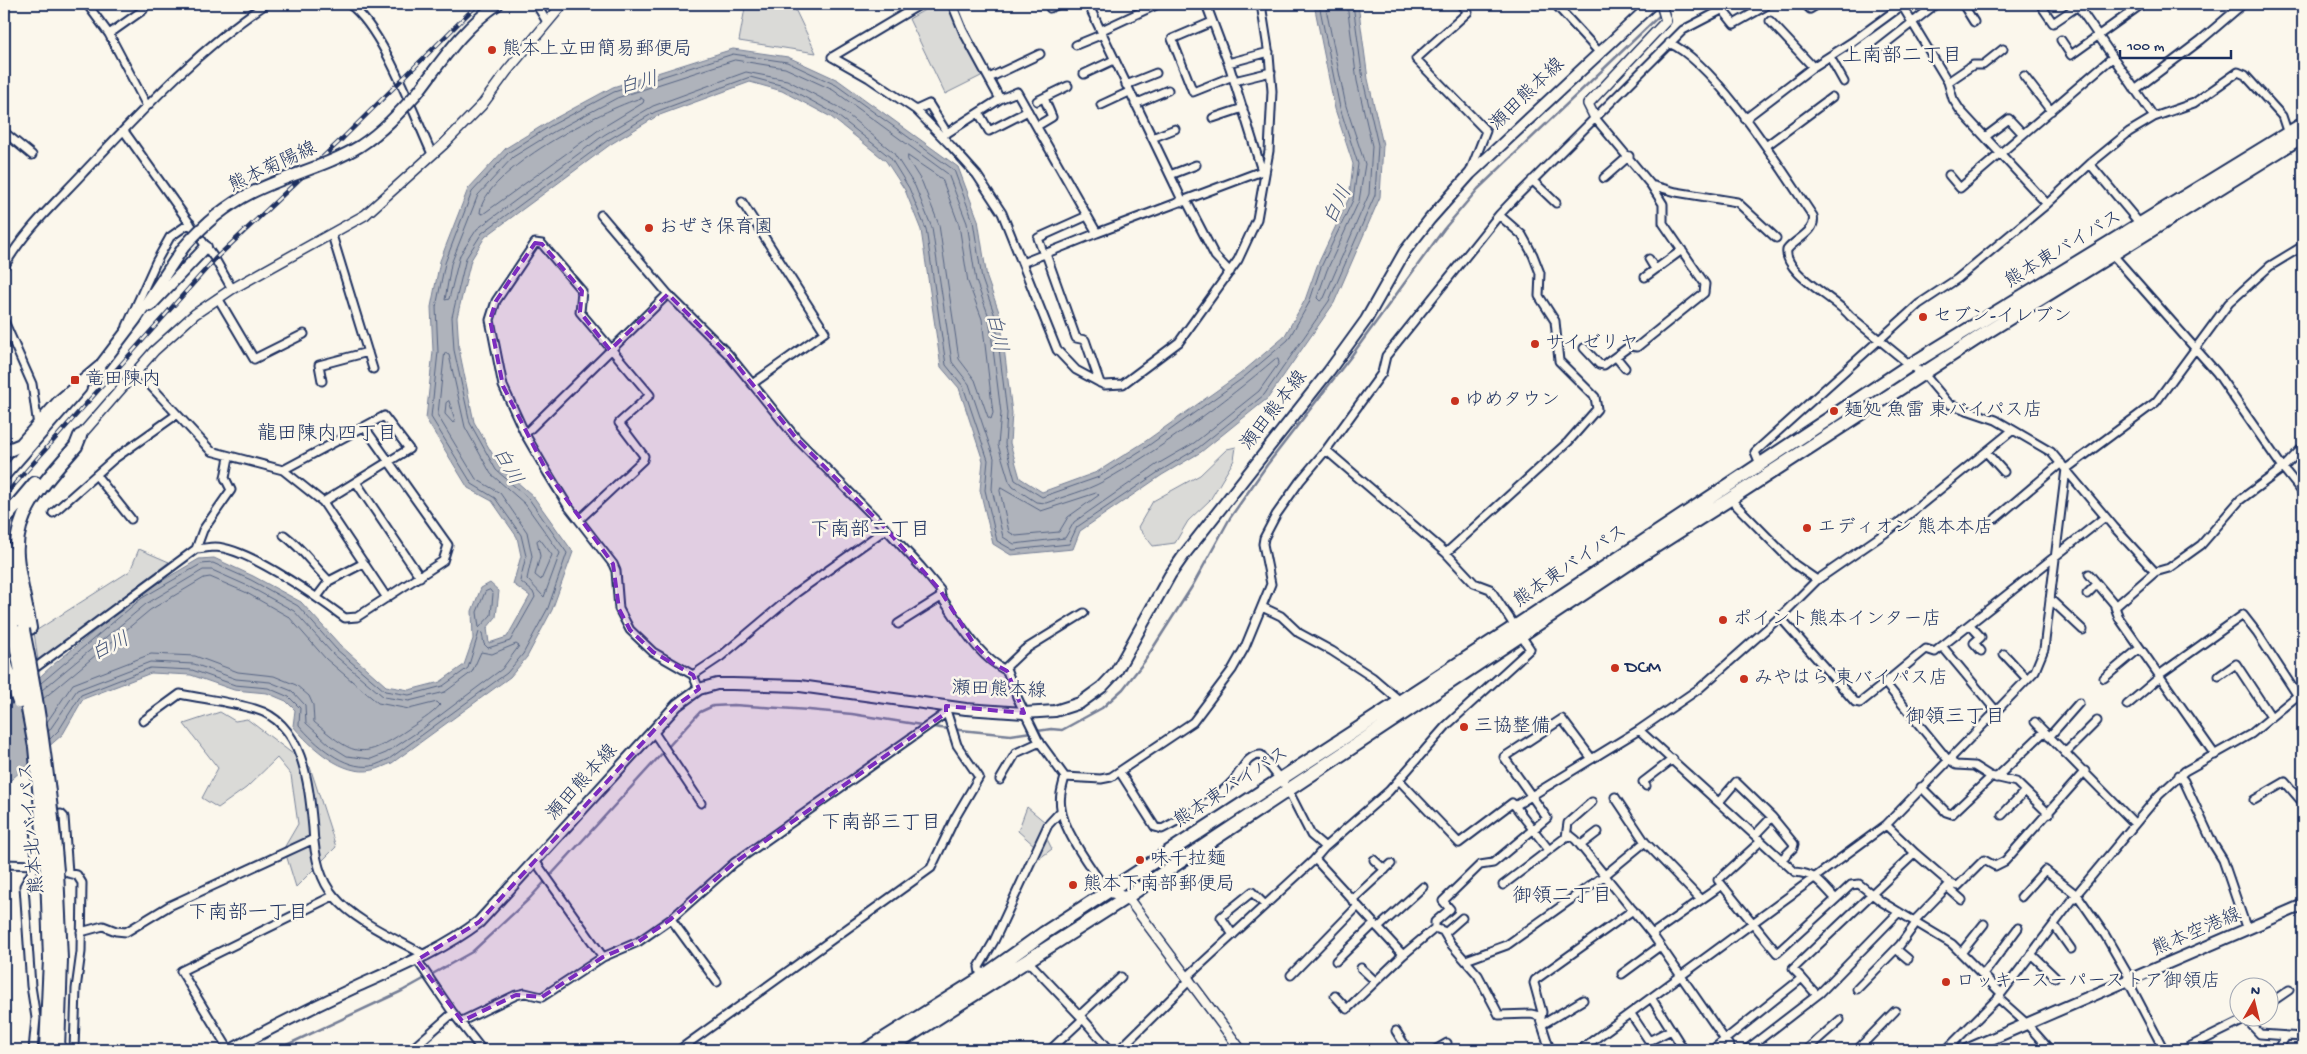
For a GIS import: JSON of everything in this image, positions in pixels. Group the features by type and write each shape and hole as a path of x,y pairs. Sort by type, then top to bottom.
{"highway":[{"name":"熊本東バイパス","path":"892,1049 1127,897 1283,783 1400,701 1519,631 1760,464 1910,365 2051,278 2299,133"},
{"name":"熊本東バイパス","path":"866,1050 981,978 1044,933 1108,892 1730,499 2299,133"},
{"path":"4,452 21,445 39,429 60,401 98,369"},
{"path":"4,520 69,445 80,436"},
{"path":"22,631 17,556 22,521 35,496 76,446 80,436"},
{"name":"熊本北バイパス","path":"5,552 39,706 50,788 52,872 46,1050"},
{"name":"熊本北バイパス","path":"4,591 22,631 52,872 61,959 58,1050"},
{"path":"4,659 35,747"}],"main road":[{"name":"熊本菊陽線","path":"98,369 135,320 183,248 208,222 234,203 252,193 359,146 392,122 418,92 458,38 481,16 498,4"},
{"name":"瀬田熊本線","path":"230,1050 268,1029 422,958 459,937 479,922 677,704 699,689 717,684 800,686 946,710 1024,713 1055,711 1080,703 1102,687 1116,672 1170,575 1366,320 1405,250 1470,174 1652,4"},
{"path":"135,320 206,247"},
{"path":"4,476 39,429"},
{"name":"熊本空港線","path":"1966,1050 2303,906"}],"street":[{"path":"87,4 108,34 147,106"},
{"path":"108,34 143,10 146,4"},
{"path":"4,268 42,216 147,106 219,39 266,4"},
{"path":"349,4 368,22 401,79 432,154"},
{"path":"536,4 547,22"},
{"path":"80,436 154,351 195,314 232,289 365,215 482,105 507,71 563,4"},
{"path":"921,4 832,56 869,78 916,110 977,175 1002,213 1057,350 1076,370 1104,385 1123,384 1179,342 1230,272 1243,250 1257,219 1270,134 1271,72 1261,4"},
{"path":"952,4 963,31 1000,99"},
{"path":"1050,8 1059,4"},
{"path":"1088,4 1170,175 1215,256 1230,272"},
{"path":"1076,45 1158,4"},
{"path":"1206,4 1234,79 1264,171"},
{"path":"1461,4 1468,12 1416,59 1486,131 1470,174"},
{"path":"1554,4 1599,52"},
{"path":"1584,348 1602,366 1630,346 1637,347 1703,295 1705,284 1663,222 1662,202 1630,156 1595,118 1588,104 1666,21 1661,4"},
{"path":"1065,777 1105,778 1120,772 1180,732 1196,719 1232,670 1245,647 1262,607 1271,584 1263,544 1264,538 1276,515 1382,373 1386,356 1499,215 1532,180 1683,30 1733,4"},
{"path":"1722,9 1734,24 1764,7 1762,4"},
{"path":"1745,119 1813,67 1830,57 1902,4 1948,82 1955,103 2047,204"},
{"path":"1876,51 1936,4"},
{"path":"1968,4 1964,6 1974,22"},
{"path":"2040,4 2053,22 2078,4 2097,36 2154,117"},
{"path":"2061,40 2071,54 2142,4"},
{"path":"2135,90 2202,40 2243,4"},
{"path":"1770,21 1813,67"},
{"path":"1212,22 1172,39 1193,92 1234,79 1271,72"},
{"path":"1669,43 1688,55 1745,119 1766,146 1814,219 1812,228 1788,249 1786,254 1790,262 1826,297 1845,310 1910,365 1924,373 1949,404 1988,417 2047,449 2155,572"},
{"path":"1948,82 1973,65 1983,65 2004,49"},
{"path":"1228,63 1269,52"},
{"path":"989,78 1040,54"},
{"path":"1830,57 1844,82"},
{"path":"1949,175 1960,188 2112,58"},
{"path":"1084,74 1114,60"},
{"path":"1760,464 1755,452 1879,340 1922,302 1957,279 2129,132 2154,117 2197,101 2238,72 2249,79 2299,133"},
{"path":"1101,105 1156,73"},
{"path":"2024,76 2051,111"},
{"path":"1037,126 1052,117 1040,100 1068,86"},
{"path":"1136,104 1168,90"},
{"path":"916,110 929,104 947,133 1000,99 1017,92 1097,233"},
{"path":"1766,146 1832,97"},
{"path":"1213,118 1243,108"},
{"path":"979,113 990,131 1028,111"},
{"path":"1985,137 2008,119 2023,134"},
{"path":"1152,138 1175,129"},
{"path":"124,131 160,184 190,223 232,289"},
{"path":"4,132 32,154"},
{"path":"1604,178 1630,156"},
{"path":"2090,164 2141,225"},
{"path":"1170,175 1196,165"},
{"path":"1022,264 1097,233 1264,171"},
{"path":"1532,180 1556,203"},
{"path":"1651,185 1676,192 1737,202 1776,238"},
{"path":"742,202 825,332 752,384"},
{"path":"601,215 668,294 728,354 796,438 886,528 940,590 941,597 974,644 992,663 1008,671 1024,713 1038,739 1065,777"},
{"path":"1446,553 1568,442 1597,409 1595,397 1559,361 1555,321 1539,296 1540,273 1533,255 1522,235 1499,215"},
{"path":"1087,216 1038,238 1076,338 1085,340 1100,383"},
{"path":"125,334 132,313 170,237 190,223"},
{"path":"332,235 373,369"},
{"path":"580,519 644,456 619,423 650,395 610,350 580,312 582,291 542,244 535,243 496,301 490,320 503,386 525,434 568,506 580,519 613,564 616,571 619,608 630,630 653,652 693,675 699,689"},
{"path":"1580,1050 1652,999 1886,825 2027,679 2037,666 2044,652 2066,469 2156,402 2220,313 2238,293 2270,266 2303,246"},
{"path":"1645,277 1682,250"},
{"path":"2112,254 2217,373 2283,468 2303,493"},
{"path":"1649,259 1656,269"},
{"path":"525,434 668,294"},
{"path":"218,298 254,359 304,334"},
{"path":"4,321 32,384 39,429"},
{"path":"322,381 319,365 368,352"},
{"path":"1616,357 1625,368"},
{"path":"137,371 211,451 283,470 323,502 387,598"},
{"path":"53,513 114,459 176,415"},
{"path":"283,470 365,428 384,416 409,450 323,502"},
{"path":"4,693 80,633 196,549 216,547 236,552 317,596 345,618 357,617 444,561 448,545 365,428"},
{"path":"1515,806 1639,730 1700,688 1780,617 1818,580 1892,529 2013,430"},
{"path":"2116,606 2155,572 2169,568 2201,546 2240,500 2283,468 2303,447"},
{"path":"1119,1050 1232,935 1315,859 1324,847 1399,780 1446,726 1530,649 1490,589 1474,583 1446,553 1326,450"},
{"path":"1986,452 2004,472"},
{"path":"196,549 203,530 231,490 225,478 229,457"},
{"path":"1996,518 2061,463"},
{"path":"96,475 131,519"},
{"path":"356,482 420,577"},
{"path":"1730,499 1794,564 1818,580"},
{"path":"1780,617 1856,703 1860,703 1926,649 1929,648 1935,652 2105,517"},
{"path":"693,675 720,657 796,593 886,528"},
{"path":"284,535 302,548 311,563 329,581"},
{"path":"317,596 329,581 364,563"},
{"path":"2089,574 2116,606 2116,613 2215,755"},
{"path":"2087,594 2097,584"},
{"path":"898,624 941,597"},
{"path":"2050,598 2083,630"},
{"path":"1262,607 1281,616 1299,633 1332,651 1372,677 1400,701"},
{"path":"1004,669 1024,650 1084,613"},
{"path":"1946,1050 2000,996 2031,954 2159,794 2179,776 2251,734 2301,694 2243,615 2159,676 2126,705"},
{"path":"1970,625 1981,637 1974,643 1981,651"},
{"path":"1942,646 1997,712"},
{"path":"2104,678 2140,648"},
{"path":"2004,654 2027,679"},
{"path":"2219,676 2236,664 2271,717"},
{"path":"1885,683 1948,760 1956,765 1974,766 1994,777 2014,781 2049,814"},
{"path":"143,721 180,694 256,709 270,715 284,726 294,741 304,770 319,869 333,896 355,916 422,958 453,1013 462,1022 482,1050"},
{"path":"1921,787 1946,812 1952,814 2047,734 2079,703"},
{"path":"462,1022 516,995 525,993 542,997 603,957 638,942 671,919 734,863 933,723 946,710 957,745 979,776 955,818 931,868 679,1050"},
{"path":"1435,928 1435,922 1450,909 1443,901 1483,863 1492,863 1547,818 1504,757 1562,719 1592,759"},
{"path":"2065,753 2097,720"},
{"path":"2035,722 2135,824"},
{"path":"654,730 701,804"},
{"path":"1639,730 1673,759 1781,860 1795,872 1809,873 1815,877 1836,899"},
{"path":"1000,780 1016,753 1038,739"},
{"path":"1120,772 1154,827 1159,829 1224,789 1250,759 1256,755 1264,757 1283,783 1307,829 1324,847"},
{"path":"1646,786 1642,782 1673,759"},
{"path":"1948,885 1955,887 1959,885 1984,860 1993,866 2002,864 2049,814 2085,771"},
{"path":"2179,776 2184,781 2213,844 2223,860 2247,930"},
{"path":"1065,777 1060,796 1061,811 1083,857 1108,892 1127,897 1241,1050"},
{"path":"1399,780 1459,843 1512,803 1549,850"},
{"path":"1719,802 1736,782 1772,817 1794,845 1781,860"},
{"path":"2254,800 2285,782 2303,801"},
{"path":"2002,815 2025,791"},
{"path":"1616,797 1645,842 1700,899"},
{"path":"1566,837 1568,823 1592,802"},
{"path":"981,978 979,967 994,941 1048,825 1061,811"},
{"path":"33,1050 36,1018 31,986 24,886 36,865 34,823 38,817 61,814 64,818 68,873 77,875 82,883 74,1050"},
{"path":"1772,817 1758,838 1718,880 1754,922 1776,953 1855,883 1952,944 1983,975 2050,1050"},
{"path":"1886,825 1962,900"},
{"path":"1581,846 1598,832"},
{"path":"1503,885 1566,837 1572,837 1652,934 1732,1050"},
{"path":"81,932 102,926 126,932 169,906 314,839"},
{"path":"1466,960 1507,945 1605,875 1645,842"},
{"path":"1816,994 1793,969 1915,853"},
{"path":"1315,859 1403,954"},
{"path":"1374,860 1384,870"},
{"path":"535,861 603,957"},
{"path":"4,864 36,865"},
{"path":"1291,975 1391,864"},
{"path":"2021,897 2045,870 2078,896 2105,935 2130,980 2164,1050"},
{"path":"1652,934 1722,884"},
{"path":"1857,989 1896,949 1915,922 1948,885"},
{"path":"1336,960 1423,887"},
{"path":"1232,935 1221,917 1252,892 1265,905"},
{"path":"230,1050 181,971 333,896"},
{"path":"1550,1050 1542,1021 1542,1012 1535,985 1536,980 1633,910"},
{"path":"1746,1050 1816,994 1820,993 1899,912"},
{"path":"1445,933 1462,918"},
{"path":"671,919 717,982"},
{"path":"1961,953 1984,924"},
{"path":"2054,925 2071,949"},
{"path":"1435,928 1439,928 1445,933 1450,943 1485,985 1500,1015 1534,1014 1542,1021"},
{"path":"1335,996 1347,1009 1403,954 1435,928"},
{"path":"1983,975 2018,928"},
{"path":"1622,974 1660,946"},
{"path":"1896,949 1908,960"},
{"path":"2031,954 2055,977"},
{"path":"1027,960 1082,1017 1110,1050"},
{"path":"1361,968 1375,981"},
{"path":"1050,1050 1121,977"},
{"path":"1712,1050 1802,978"},
{"path":"2280,996 2290,990"},
{"path":"1652,999 1684,1050"},
{"path":"1542,1021 1583,1000"},
{"path":"1857,1050 1895,1011"},
{"path":"411,1050 453,1013"},
{"path":"1631,1014 1648,1041 1652,1041 1671,1030"},
{"path":"1806,1050 1840,1020"},
{"path":"2183,1050 2232,1026"},
{"path":"2254,1026 2260,1034 2303,1038"},
{"path":"1396,1031 1408,1050"},
{"path":"2277,1050 2286,1036"},
{"path":"1435,1050 1447,1043"}],"highlighted area":[{"path":"535,243 542,244 582,291 580,312 610,350 668,294 728,354 796,438 886,529 940,590 974,644 992,663 1007,671 1024,713 946,706 946,713 734,863 671,919 638,942 603,957 542,997 516,995 462,1021 417,960 479,922 677,705 699,689 693,675 653,652 630,630 619,609 613,564 547,472 503,386 490,320 496,301"}],"shaded area":[{"path":"935,4 949,4 983,75 945,94 909,19"},
{"path":"794,7 816,53 739,41 745,8"},
{"path":"1236,447 1234,460 1210,500 1188,521 1175,543 1153,546 1138,527 1153,501 1200,475 1227,449"},
{"path":"139,549 169,562 38,661 34,632 130,571"},
{"path":"220,712 235,721 247,719 310,767 336,847 296,887 284,848 298,824 291,775 277,758 246,788 218,808 202,798 218,768 184,724"},
{"path":"1027,807 1045,822 1035,846 1018,831"},
{"path":"1046,837 1052,849 1040,858 1037,856"}],"water":[{"name":"白川","path":"1314,4 1358,4 1368,79 1383,145 1380,197 1334,303 1268,398 1201,452 1162,475 1080,531 1073,549 1011,555 993,544 980,490 983,461 959,388 941,367 921,230 905,190 886,161 831,117 782,91 750,82 657,116 611,144 485,237 471,260 457,317 459,349 474,422 500,467 533,496 573,552 552,610 527,657 510,677 392,763 362,771 339,765 328,759 309,743 293,726 295,710 286,701 267,693 234,690 191,675 151,673 83,699 63,734 4,786 4,709 53,665 140,594 199,559 214,558 253,576 301,602 340,645 386,686 409,690 440,682 464,665 473,639 472,611 481,588 490,583 499,591 496,617 487,628 489,643 507,637 530,596 513,584 521,556 517,537 492,501 468,488 426,419 433,351 431,307 440,261 468,189 506,148 550,121 613,87 733,49 788,57 838,80 958,167 978,220 987,278 1000,315 1012,413 1010,443 1020,478 1042,492 1097,472 1143,443 1240,374 1284,337 1305,300 1317,266 1349,198 1353,164 1335,109"}],"waterway":[{"path":"1670,7 1674,4"},
{"path":"276,1050 402,991 472,952 529,899 700,712 713,706 734,705 852,714 940,728 1011,735 1051,729 1062,730 1102,708 1123,689 1144,662 1193,585 1230,518 1267,465 1349,359 1444,229 1478,189 1659,16"}],"railway":[{"path":"4,496 215,259 343,138 478,4"}],"place":[{"name":"熊本上立田簡易郵便局","path":"492,50"},
{"name":"おぜき保育園","path":"649,228"},
{"name":"セブン-イレブン","path":"1923,317"},
{"name":"サイゼリヤ","path":"1535,344"},
{"name":"竜田陳内","path":"75,380"},
{"name":"ゆめタウン","path":"1455,401"},
{"name":"麺処 魚雷 東バイパス店","path":"1834,411"},
{"name":"エディオン 熊本本店","path":"1807,528"},
{"name":"ポイント熊本インター店","path":"1723,620"},
{"name":"DCM","path":"1615,668"},
{"name":"みやはら 東バイパス店","path":"1744,679"},
{"name":"三協整備","path":"1464,727"},
{"name":"味千拉麵","path":"1140,860"},
{"name":"熊本下南部郵便局","path":"1073,885"},
{"name":"ロッキースーパーストア御領店","path":"1946,982"}],"district":[{"name":"上南部二丁目","path":"1902,57"},
{"name":"龍田陳内四丁目","path":"327,435"},
{"name":"下南部二丁目","path":"870,531"},
{"name":"御領三丁目","path":"1955,718"},
{"name":"下南部三丁目","path":"881,824"},
{"name":"御領二丁目","path":"1562,897"},
{"name":"下南部一丁目","path":"248,914"}]}
